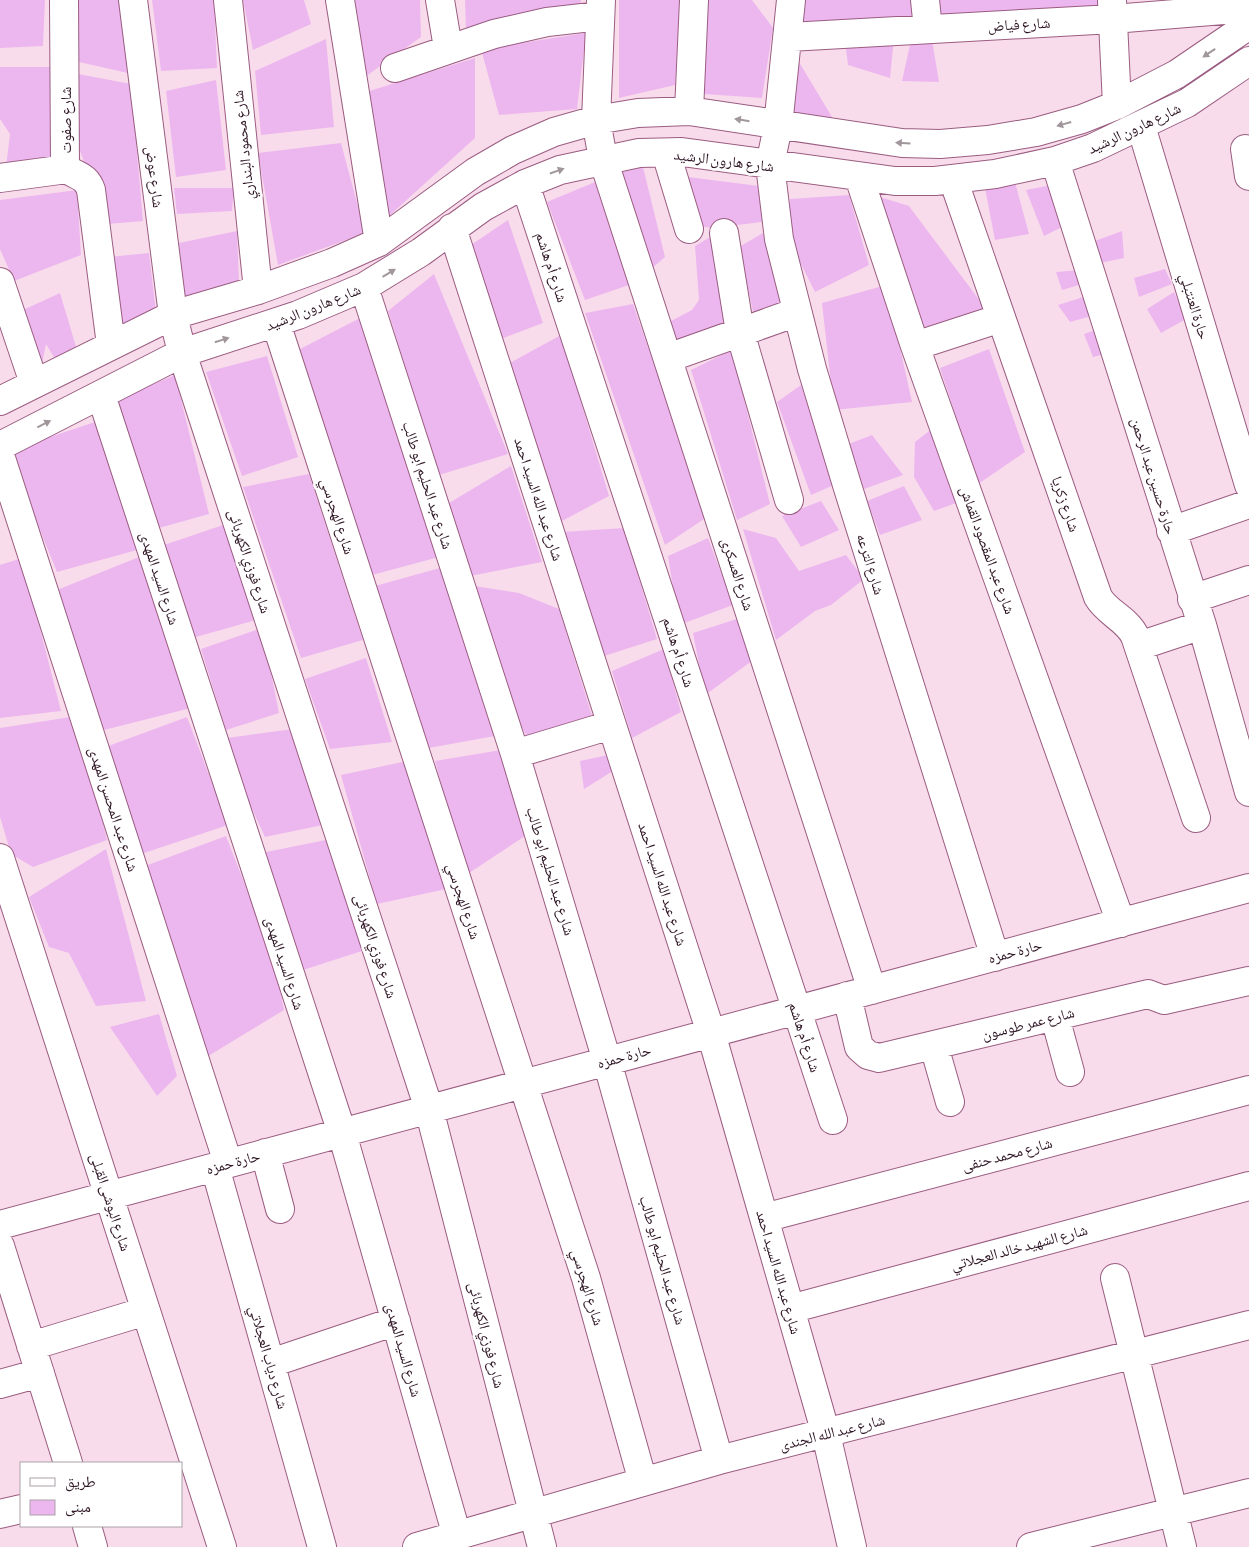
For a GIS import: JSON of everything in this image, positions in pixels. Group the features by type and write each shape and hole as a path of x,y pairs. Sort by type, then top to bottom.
{"street":[{"name":"شارع صفوت","path":"64,0 65,165 67,169 84,178 91,190 111,345"},
{"name":"شارع عوض","path":"133,0 173,315 182,354"},
{"name":"شارع محمود البنداري","path":"228,0 258,290"},
{"path":"340,0 379,242"},
{"path":"440,0 448,48"},
{"path":"689,111 694,0"},
{"name":"شارع الترعه","path":"791,0 789,37 778,126 770,165 779,239 850,494 995,957"},
{"path":"925,0 928,29"},
{"path":"395,68 448,48 494,34 600,8"},
{"name":"شارع العسكرى","path":"600,8 596,120 603,159 668,358 860,993"},
{"name":"شارع فياض","path":"789,37 928,29 1113,9 1249,8"},
{"path":"1113,9 1117,105"},
{"name":"شارع هارون الرشيد","path":"0,401 173,315 258,290 332,263 379,242 475,172 513,150 554,132 596,120 638,113 689,111 864,139 940,144 988,140 1036,132 1082,119 1117,105 1176,74 1249,25"},
{"name":"شارع هارون الرشيد","path":"0,446 182,354 276,323 332,302 364,287 421,252 452,228 525,184 560,170 603,159 639,154 682,152 895,181 953,179 995,174 1055,162 1093,148 1187,103 1249,61"},
{"name":"حارة العنتبلي","path":"1141,126 1249,485"},
{"path":"1245,148 1249,176"},
{"path":"666,153 689,229"},
{"name":"حارة حسين عبد الرحمن","path":"1055,162 1192,599 1202,625 1247,778"},
{"path":"0,178 67,169"},
{"name":"شارع عبد المقصود القماش","path":"859,177 915,346 1121,923"},
{"name":"شارع زكريا","path":"953,179 1098,597 1102,603 1130,627 1139,646 1196,818"},
{"name":"شارع أم هاشم","path":"525,184 833,1120"},
{"name":"شارع عبد الله السيد احمد","path":"452,228 711,1033 826,1434 852,1547"},
{"path":"724,233 740,332 789,500"},
{"path":"0,282 34,383"},
{"name":"شارع عبد الحليم ابو طالب","path":"364,287 515,754 608,1061 719,1460"},
{"path":"668,358 798,312"},
{"path":"915,346 1001,318"},
{"name":"شارع الهجرسي","path":"276,323 586,1278 643,1482"},
{"name":"شارع فوزي الكهربائى","path":"182,354 429,1109 542,1547"},
{"name":"شارع السيد المهدى","path":"101,394 342,1133 457,1536"},
{"name":"شارع عبد المحسن المهدى","path":"0,455 222,1165"},
{"path":"1171,532 1249,504"},
{"path":"1192,599 1249,580"},
{"path":"1139,646 1202,625"},
{"path":"515,754 612,724"},
{"name":"شارع البوشى القبلى","path":"0,858 222,1547"},
{"name":"حارة حمزه","path":"0,1225 1249,888"},
{"name":"شارع عمر طوسون","path":"860,993 859,1047 868,1055 879,1058 1148,994 1164,1000 1249,981"},
{"path":"1054,1017 1070,1072"},
{"path":"934,1046 950,1102"},
{"name":"شارع محمد حنفى","path":"764,1218 1249,1090"},
{"path":"265,1153 280,1209"},
{"name":"شارع دياب العجلاتي","path":"222,1165 271,1363 322,1547"},
{"name":"شارع الشهيد خالد العجلاتي","path":"790,1308 1249,1186"},
{"path":"0,1246 68,1462"},
{"path":"1115,1278 1182,1547"},
{"path":"32,1346 146,1311"},
{"path":"271,1363 396,1321"},
{"name":"شارع عبد الله الجندى","path":"417,1547 719,1460 1249,1325"},
{"path":"0,1384 40,1373"},
{"path":"1031,1547 1249,1493"},
{"path":"0,1514 20,1509"},
{"path":"87,1527 93,1547"}],"building":[{"path":"0,0 45,0 43,46 0,48"},
{"path":"77,0 123,0 132,74 79,62"},
{"path":"152,0 214,0 217,68 161,71"},
{"path":"243,0 304,0 311,24 253,50"},
{"path":"351,0 420,0 421,37 362,79"},
{"path":"465,0 581,0 580,5 466,31"},
{"path":"619,0 680,0 675,85 619,98"},
{"path":"708,0 752,0 773,28 762,98 704,94"},
{"path":"800,0 922,0 927,21 800,27"},
{"path":"928,0 1098,0 1094,20 928,29"},
{"path":"586,33 577,109 499,115 481,49"},
{"path":"894,38 890,78 848,65 845,41"},
{"path":"326,39 334,127 261,135 255,71"},
{"path":"932,40 939,82 902,81 910,45"},
{"path":"475,58 475,138 389,216 363,93"},
{"path":"799,62 835,122 788,112"},
{"path":"0,67 55,67 56,158 6,167 10,134 0,119"},
{"path":"73,73 131,84 143,221 108,224 80,151"},
{"path":"216,80 226,170 176,177 166,91"},
{"path":"341,143 365,233 278,265 258,153"},
{"path":"643,167 665,257 650,270 619,173"},
{"path":"688,177 759,186 762,222 712,228 700,226"},
{"path":"595,182 629,285 585,300 547,202"},
{"path":"1015,182 1029,234 995,240 985,188"},
{"path":"1057,184 1068,224 1044,236 1026,190"},
{"path":"174,188 234,188 232,211 177,214"},
{"path":"77,190 81,255 14,281 0,249 0,200"},
{"path":"849,195 869,265 815,292 788,234 790,199"},
{"path":"880,197 909,206 989,313 923,333"},
{"path":"508,220 543,323 501,339 471,245"},
{"path":"237,231 239,282 185,299 179,243"},
{"path":"1122,231 1124,258 1095,264 1087,244"},
{"path":"763,233 783,309 754,316 739,247"},
{"path":"712,236 728,327 677,345 669,322 692,310 699,300 695,246"},
{"path":"149,253 156,312 123,327 109,257"},
{"path":"1165,269 1172,284 1139,297 1134,278"},
{"path":"1081,270 1086,283 1062,290 1056,272"},
{"path":"434,274 508,454 439,475 388,311"},
{"path":"886,285 912,402 834,410 822,303"},
{"path":"1174,292 1186,319 1161,333 1147,309"},
{"path":"60,293 77,350 55,359 46,344 41,369 23,310"},
{"path":"1093,294 1095,315 1070,322 1058,305"},
{"path":"633,304 707,517 665,545 585,313"},
{"path":"360,318 439,557 372,575 300,349"},
{"path":"1119,322 1126,349 1093,357 1084,334"},
{"path":"561,335 609,496 562,521 497,370"},
{"path":"989,349 1025,452 978,484 940,368"},
{"path":"732,350 770,504 737,520 691,370"},
{"path":"267,356 298,457 242,476 206,372"},
{"path":"175,375 209,514 159,528 112,402"},
{"path":"801,385 834,485 811,495 777,402"},
{"path":"95,422 137,550 57,572 8,451"},
{"path":"933,428 959,502 934,511 914,477 915,442"},
{"path":"872,435 903,475 864,489 846,445"},
{"path":"511,466 542,562 470,576 444,506"},
{"path":"309,474 363,640 301,658 243,487"},
{"path":"904,486 922,520 880,535 867,501"},
{"path":"821,501 839,530 801,547 782,516"},
{"path":"223,525 256,620 196,637 161,546"},
{"path":"624,528 657,639 601,657 562,532"},
{"path":"743,529 776,538 799,571 846,555 864,579 831,605 815,611 776,640"},
{"path":"708,538 733,605 679,625 668,556"},
{"path":"139,557 191,708 104,730 52,592"},
{"path":"22,558 61,711 0,718 0,565"},
{"path":"447,566 495,736 429,748 368,588"},
{"path":"468,585 519,593 559,609 592,716 528,739 513,710"},
{"path":"737,619 756,658 705,695 693,633"},
{"path":"262,628 279,713 226,730 201,649"},
{"path":"664,649 681,712 632,738 612,671"},
{"path":"366,658 392,742 330,749 305,679"},
{"path":"77,716 107,840 33,867 11,854 0,817 0,728"},
{"path":"187,717 228,825 141,854 103,748"},
{"path":"293,729 323,825 265,837 220,739"},
{"path":"501,750 525,836 466,875 435,761"},
{"path":"608,755 616,769 584,789 580,761"},
{"path":"407,761 446,889 377,904 341,775"},
{"path":"226,836 274,959 284,1010 205,1058 145,866"},
{"path":"326,840 365,950 303,970 261,853"},
{"path":"106,849 146,1001 96,1006 69,953 49,947 29,897"},
{"path":"159,1014 177,1076 157,1096 110,1027"}]}
